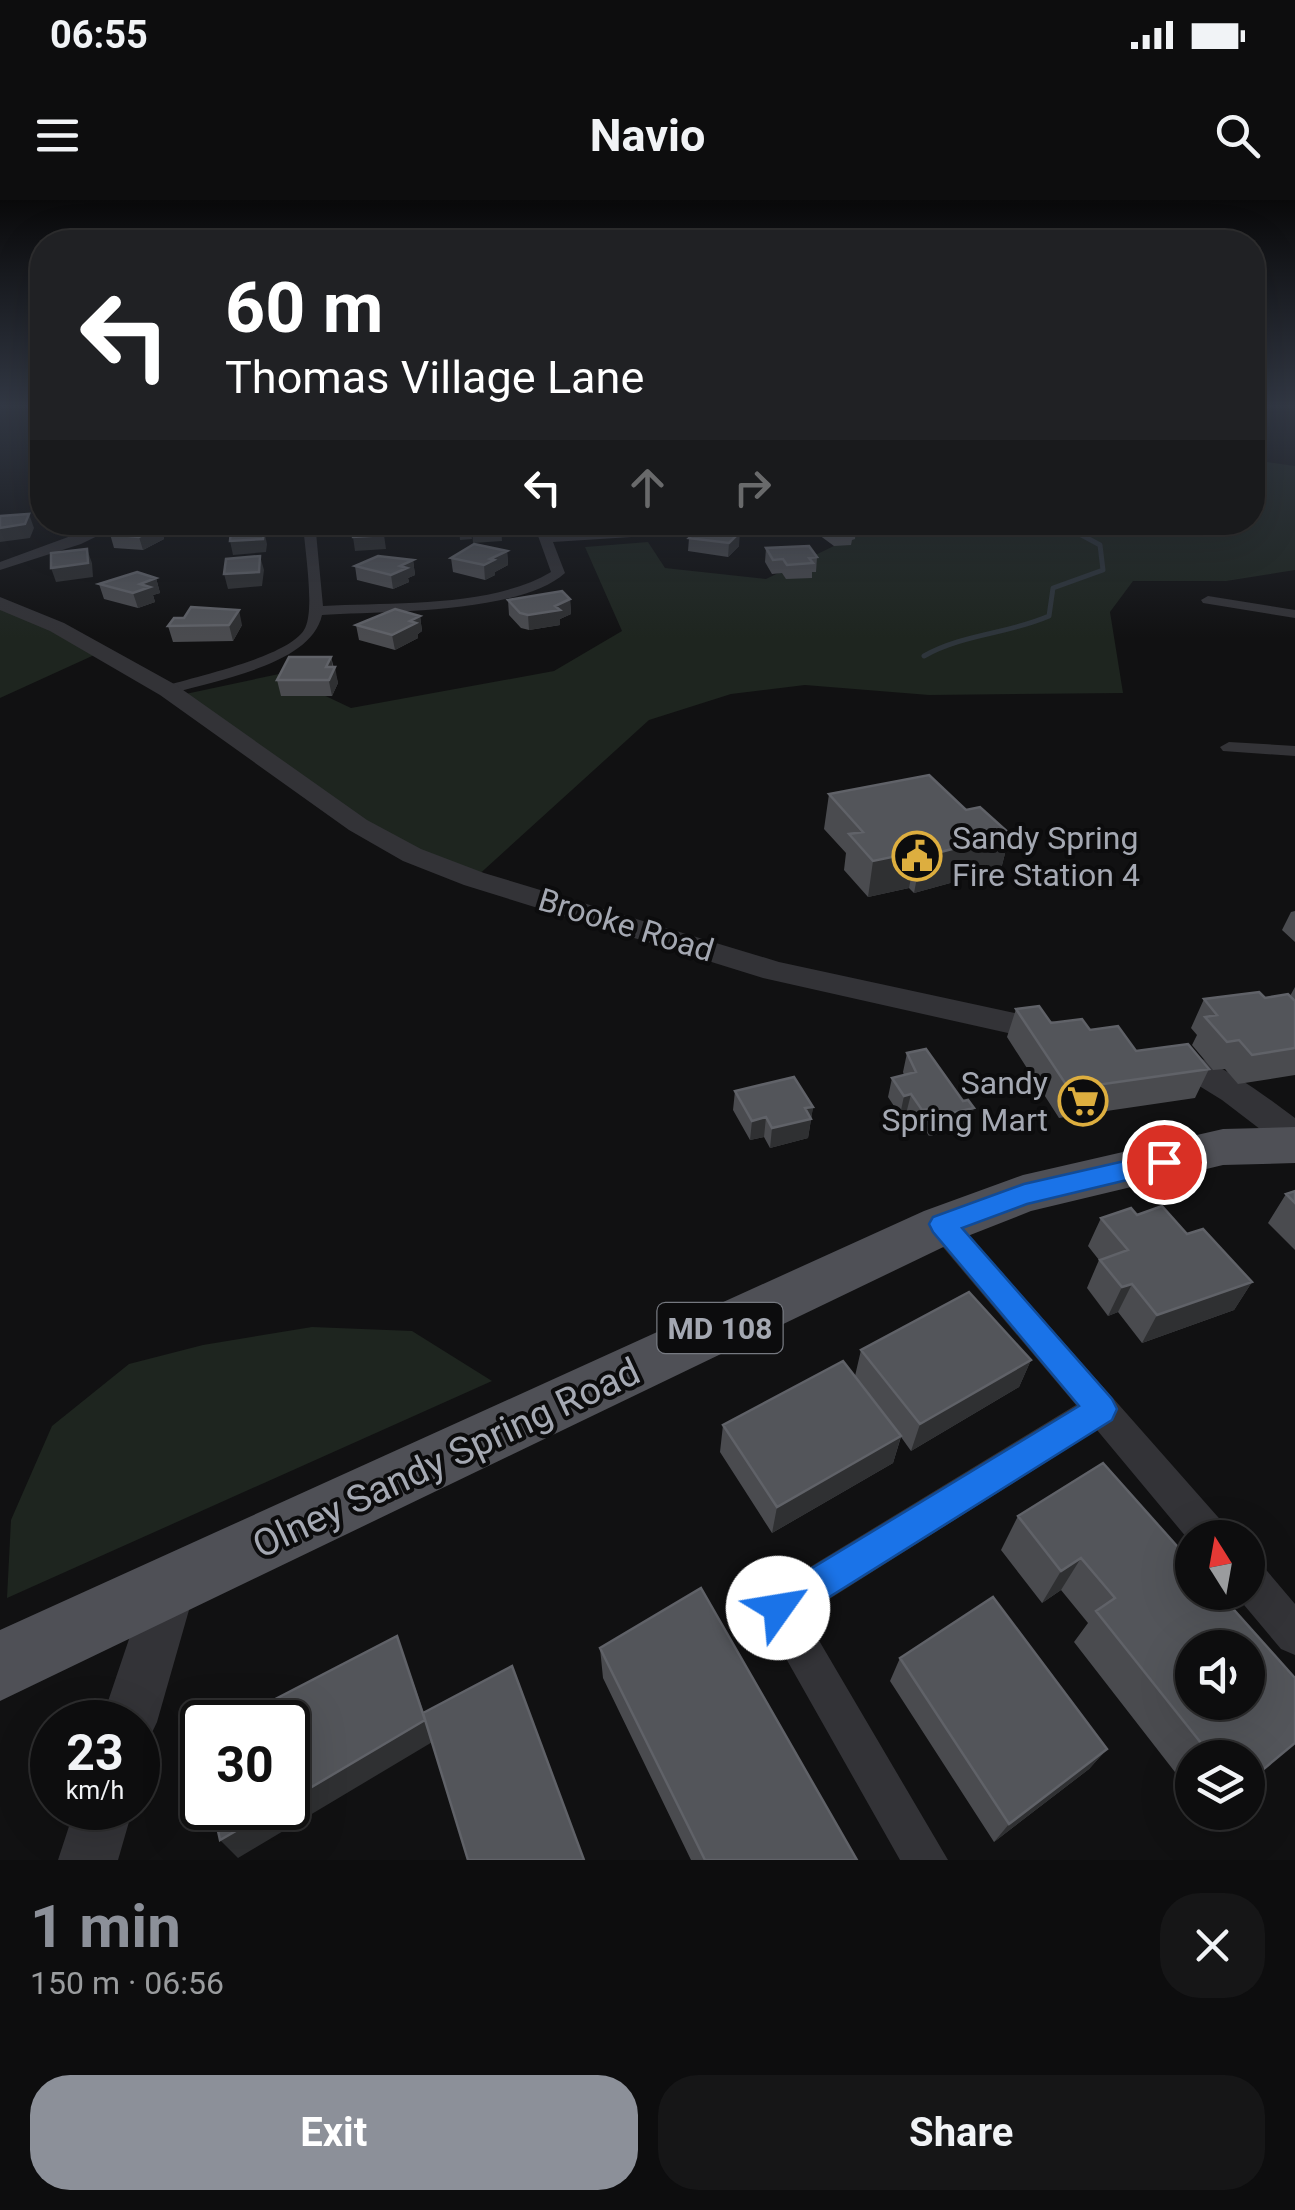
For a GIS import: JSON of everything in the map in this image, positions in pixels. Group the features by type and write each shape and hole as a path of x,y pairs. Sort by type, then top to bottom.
{"main road":[{"name":"Olney Sandy Spring Road","path":"0,1666 942,1224 1024,1194 1223,1147 1295,1141"}],"street":[{"path":"0,566 91,535"},
{"path":"168,690 282,654 311,632 316,611 310,535"},
{"path":"316,611 482,597 541,586 558,572 545,535"},
{"path":"547,539 605,535"},
{"path":"1208,600 1295,614"},
{"name":"Brooke Road","path":"0,603 57,627 168,690 358,825 412,854 474,879 774,970 1078,1038"},
{"path":"1229,747 1295,752"},
{"path":"1134,1050 1180,1060 1295,1141"},
{"path":"942,1224 1197,1520"},
{"path":"925,1860 778,1608 1101,1409"},
{"path":"136,1700 170,1589"},
{"path":"1265,1600 1295,1635"},
{"path":"88,1860 97,1830"}],"shaded area":[{"path":"1265,483 1295,483 1295,570 1226,581 1133,581 1110,612 1123,693 929,695 805,685 731,694 649,720 474,879 412,855 176,696 279,674 351,708 554,671 622,631 585,547 648,542 665,568 766,579 856,535 1265,535"},
{"path":"0,605 103,651 0,698"},
{"path":"312,1327 412,1331 492,1381 7,1598 11,1520 52,1426 129,1364 203,1345"}],"building":[{"path":"29,514 25,524 0,528 0,516"},
{"path":"231,535 263,535 263,539 230,541"},
{"path":"692,535 737,535 729,543 689,538"},
{"path":"474,544 507,551 484,565 451,558"},
{"path":"809,546 817,557 809,558 813,563 787,565 783,559 773,560 766,548"},
{"path":"87,549 88,563 51,568 51,553"},
{"path":"260,556 259,572 224,574 226,559"},
{"path":"378,556 413,560 400,566 407,568 391,575 355,566"},
{"path":"137,572 156,578 140,584 150,587 133,593 99,584"},
{"path":"562,591 570,599 555,606 560,610 528,615 520,613 508,600"},
{"path":"191,607 239,610 229,625 168,626 174,618 184,618"},
{"path":"395,609 420,616 410,621 416,623 392,635 356,625"},
{"path":"289,657 331,657 326,667 335,667 329,680 277,680"},
{"path":"929,775 966,810 980,807 1010,834 921,857 916,852 873,861 849,834 863,832 829,794"},
{"path":"1259,992 1265,998 1288,994 1295,1001 1295,1048 1252,1055 1239,1040 1227,1042 1205,1017 1217,1015 1204,999"},
{"path":"1039,1006 1051,1023 1082,1019 1090,1030 1118,1026 1136,1051 1188,1044 1209,1069 1069,1089 1016,1009"},
{"path":"926,1049 963,1101 968,1100 974,1108 934,1117 929,1109 922,1110 911,1094 904,1096 892,1078 916,1072 907,1053"},
{"path":"794,1077 813,1107 805,1108 811,1119 772,1128 766,1117 752,1121 735,1091"},
{"path":"1162,1206 1187,1234 1203,1229 1252,1282 1157,1315 1132,1284 1122,1287 1100,1260 1128,1250 1101,1218 1131,1208 1137,1215"},
{"path":"969,1292 1031,1360 920,1424 861,1350"},
{"path":"843,1361 901,1436 777,1507 723,1425"},
{"path":"1103,1463 1175,1544 1175,1610 1234,1610 1252,1630 1175,1630 1175,1710 1096,1611 1115,1598 1081,1558 1061,1571 1018,1516"},
{"path":"701,1588 857,1860 705,1860 600,1648"},
{"path":"993,1597 1107,1749 1009,1824 900,1658"},
{"path":"397,1636 425,1720 310,1788 310,1700 273,1700"},
{"path":"1265,1644 1295,1678 1295,1743 1265,1768 1265,1740 1199,1740 1183,1720 1265,1720"},
{"path":"512,1666 584,1860 468,1860 423,1713"},
{"path":"218,1830 238,1830 220,1840"}],"waterway":[{"path":"924,656 954,643 1049,616 1053,588 1103,570 1100,545 1082,535"}],"place":[{"name":"Sandy Spring Fire Station 4","path":"917,856"},
{"name":"Sandy Spring Mart","path":"1083,1101"}],"route":[{"path":"778,1608 1101,1409 942,1224 1024,1194 1164,1162"}]}
